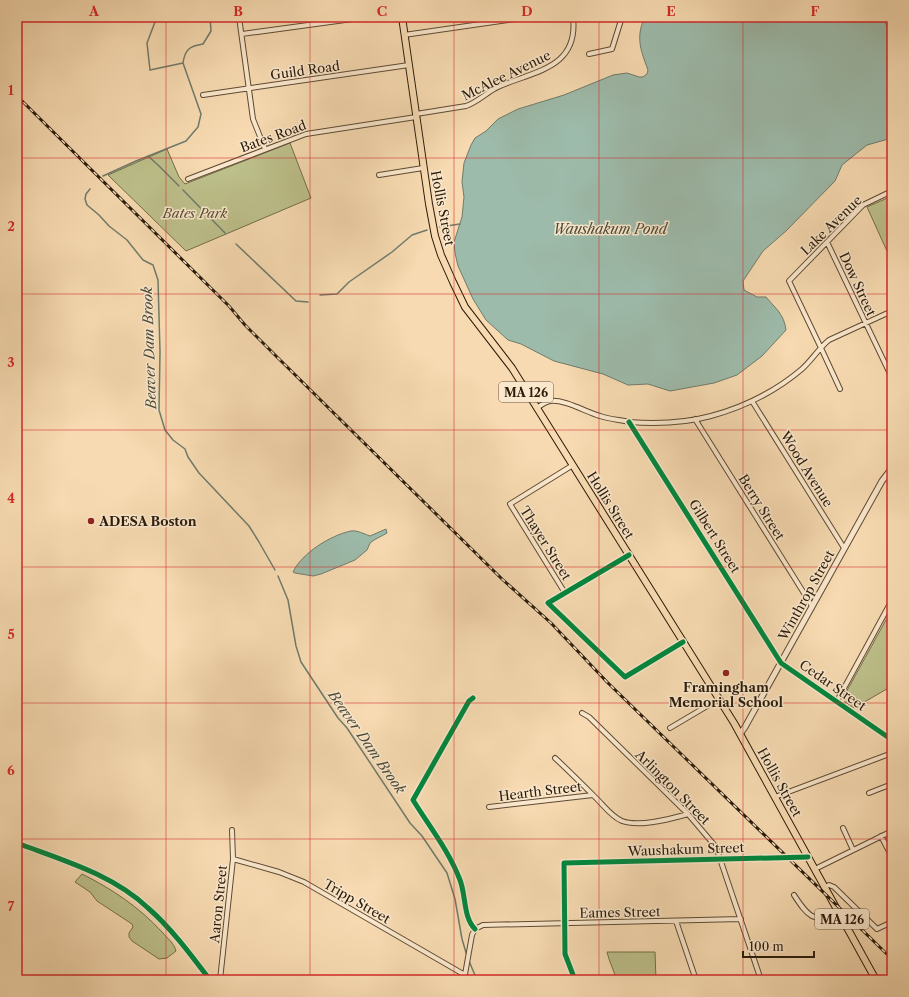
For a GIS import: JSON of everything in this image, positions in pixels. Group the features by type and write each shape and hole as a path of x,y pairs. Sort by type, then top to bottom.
{"main road":[{"name":"Hollis Street","path":"402,17 423,168 435,236 452,282 465,307 505,359 537,408 719,699 776,797 838,913 876,980"}],"street":[{"path":"239,17 253,119 265,149"},
{"path":"242,34 367,17"},
{"path":"404,35 529,17"},
{"name":"McAlee Avenue","path":"416,116 472,104 499,86 539,72 554,64 565,54 570,45 574,31 573,17"},
{"path":"589,54 612,49 622,17"},
{"name":"Guild Road","path":"204,95 408,65"},
{"name":"Bates Road","path":"188,179 306,134 416,116"},
{"path":"379,175 423,168"},
{"name":"Lake Avenue","path":"821,348 789,280 863,205 892,191"},
{"name":"Dow Street","path":"827,242 892,378"},
{"path":"537,408 552,401 561,402 601,416 629,422 660,423 710,416 752,401 772,391 788,380 809,362 829,340 892,311"},
{"path":"821,348 840,389"},
{"name":"Wood Avenue","path":"752,401 844,548"},
{"name":"Berry Street","path":"695,419 812,606"},
{"name":"Gilbert Street","path":"629,422 781,663"},
{"name":"Thayer Street","path":"565,593 510,504 573,465"},
{"name":"Winthrop Street","path":"740,734 749,721 882,481 892,468"},
{"path":"629,555 548,603 625,677 684,642"},
{"path":"837,701 892,600"},
{"name":"Cedar Street","path":"781,663 892,740"},
{"path":"464,978 473,932 475,929 468,918 463,892 457,873 413,800 469,701 473,698"},
{"path":"670,728 719,699"},
{"name":"Arlington Street","path":"582,713 589,717 688,814 716,847 760,980"},
{"path":"776,797 892,753"},
{"path":"555,758 607,810 621,821 644,823 688,814"},
{"path":"869,793 892,784"},
{"name":"Hearth Street","path":"490,807 593,795"},
{"path":"842,828 854,850"},
{"name":"Aaron Street","path":"220,980 233,859 232,830"},
{"path":"815,869 892,831"},
{"path":"881,836 892,857"},
{"path":"17,843 96,874 116,884 135,897 159,919 210,980"},
{"name":"Waushakum Street","path":"564,923 564,863 808,857"},
{"name":"Tripp Street","path":"233,859 279,872 304,882 464,978"},
{"path":"824,887 829,885 834,887 877,929 892,922"},
{"path":"794,895 805,911 815,918 825,918 838,913"},
{"name":"Eames Street","path":"475,929 483,925 741,920"},
{"path":"676,921 696,980"},
{"path":"564,923 566,955 575,980"}],"green space":[{"name":"Bates Park","path":"290,143 311,198 186,251 108,175 167,149 179,177 185,184"},
{"path":"892,196 892,262 867,207"},
{"path":"892,609 892,686 854,708 845,702 844,696"},
{"path":"82,874 114,892 144,914 172,943 176,951 167,958 159,959 132,941 129,937 129,933 133,927 132,924 97,901 90,892 75,882"},
{"path":"607,952 655,952 656,980 617,980"}],"water":[{"name":"Waushakum Pond","path":"645,17 883,17 892,40 892,138 867,145 842,165 835,181 786,231 763,251 743,281 744,290 757,297 766,297 776,308 785,324 786,330 762,356 737,375 714,383 670,391 648,384 628,385 603,374 554,361 521,344 508,340 486,320 473,299 458,266 454,242 462,217 464,197 462,182 464,163 475,138 486,131 498,119 518,109 564,95 613,75 627,73 643,77 647,74 648,70 640,44 640,31"},
{"path":"386,529 387,533 370,543 367,550 355,560 313,576 293,572 297,565 310,552 335,536 353,531 370,536"}],"waterway":[{"path":"103,176 186,141 198,127 201,114 183,63 150,70 147,43 155,22 150,17"},
{"path":"183,63 187,51 191,47 203,44 211,31 210,17"},
{"path":"148,156 179,186"},
{"name":"Beaver Dam Brook","path":"90,189 86,194 85,199 87,205 109,226 127,240 143,260 153,265 158,280 160,352 159,410 165,430 173,440 185,449 188,457 199,473 249,526 275,570"},
{"path":"183,190 225,233"},
{"path":"440,227 460,224"},
{"path":"320,295 337,294 349,282 392,252 412,235 427,230"},
{"path":"236,244 296,301 308,302"},
{"name":"Beaver Dam Brook","path":"278,576 288,600 296,646 301,662 410,823 422,836 447,873 455,899 462,939 467,956"},
{"name":"Beaver Dam Brook","path":"469,961 477,980"}],"railway":[{"path":"17,96 229,306 245,325 277,357 502,579 551,623 607,682 892,959"}],"cycle path":[{"path":"629,422 781,663 892,740"},
{"path":"629,555 548,603 625,677 683,642"},
{"path":"473,698 469,701 413,800 445,849 455,869 462,886 468,918 475,929"},
{"path":"17,843 86,869 103,877 134,896 157,916 173,933 210,980"},
{"path":"575,980 565,954 564,863 808,857"}],"place":[{"name":"ADESA Boston","path":"91,521"},
{"name":"Framingham Memorial School","path":"726,673"}]}
